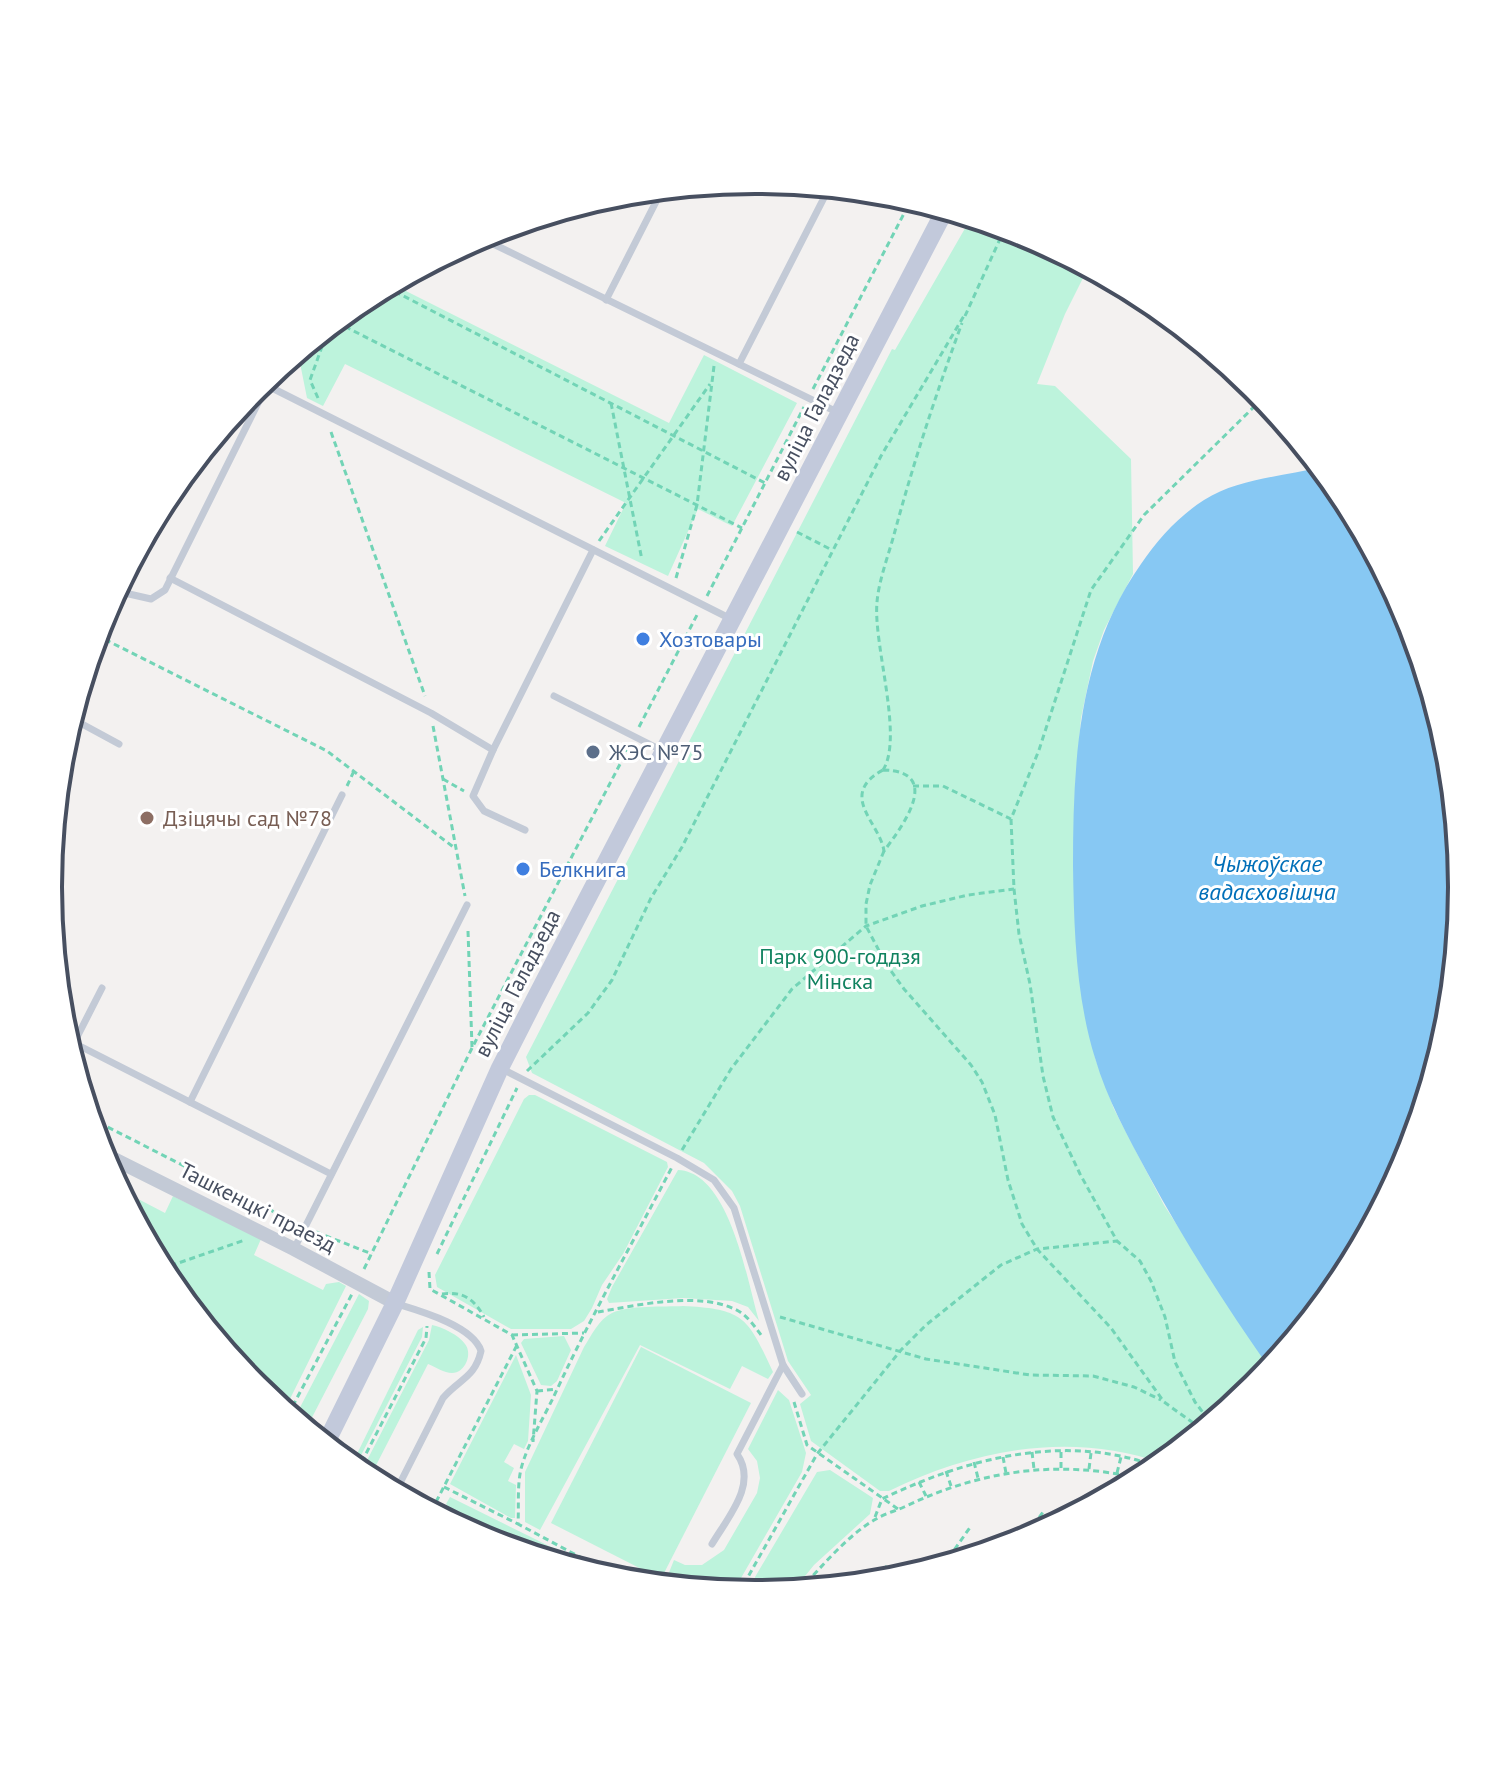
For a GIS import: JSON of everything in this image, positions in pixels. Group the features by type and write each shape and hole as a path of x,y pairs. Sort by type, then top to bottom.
{"street":[{"name":"вуліца Галадзеда","path":"330,1435 395,1303 500,1068 940,220"},
{"name":"Ташкенцкі праезд","path":"119,1161 395,1303"}],"lane":[{"path":"739,364 824,198"},
{"path":"606,300 656,202"},
{"path":"495,245 839,413"},
{"path":"274,389 733,620"},
{"path":"127,594 151,599 165,590 254,409"},
{"path":"525,830 484,811 473,796 593,550"},
{"path":"170,578 431,713 493,750"},
{"path":"554,696 665,752"},
{"path":"82,724 119,744"},
{"path":"190,1102 342,795"},
{"path":"294,1249 467,905"},
{"path":"78,1035 102,988"},
{"path":"81,1046 331,1174"},
{"path":"500,1068 714,1180 734,1208 783,1365 802,1394"},
{"path":"395,1303 428,1313 473,1337 481,1351 471,1374 464,1382 453,1386 443,1398 400,1483"},
{"path":"712,1544 743,1489 746,1476 744,1464 737,1454 783,1365"}],"path":[{"path":"293,1405 358,1282 472,1048 905,211"},
{"path":"436,1258 522,1078 588,1013 612,980 651,898 682,847 881,456 965,314 1000,239"},
{"path":"399,293 765,483"},
{"path":"884,851 883,842 871,826 863,806 865,786 888,762 891,742 876,633 877,599 901,508 965,314"},
{"path":"347,328 742,528"},
{"path":"322,347 310,380 431,713 467,905 472,1048"},
{"path":"673,589 697,505 716,353"},
{"path":"593,550 712,381"},
{"path":"611,403 644,575"},
{"path":"1205,1415 1175,1362 1165,1317 1151,1281 1140,1261 1117,1241 1053,1117 1043,1076 1014,889 1011,819 1039,750 1091,590 1144,515 1254,407"},
{"path":"797,532 832,550"},
{"path":"108,641 327,751 457,850"},
{"path":"883,770 905,775 915,794 912,811 884,851 870,885 866,926 886,964 904,989 971,1065 982,1082 995,1115 1008,1180 1022,1224 1037,1249 1111,1328 1164,1402"},
{"path":"342,795 354,771"},
{"path":"443,779 473,796"},
{"path":"913,786 943,786 1011,819"},
{"path":"518,1524 521,1469 584,1333 598,1312 607,1285 627,1255 677,1158 731,1069 792,989 866,926 937,902 1014,889"},
{"path":"105,1126 304,1227 372,1254"},
{"path":"174,1265 262,1234"},
{"path":"746,1580 817,1454 901,1350 936,1316 1001,1265 1037,1249 1117,1241"},
{"path":"429,1272 430,1289 512,1335 584,1333"},
{"path":"440,1295 462,1294 476,1303 486,1320"},
{"path":"598,1312 672,1301 723,1305 748,1317 767,1341 764,1328"},
{"path":"778,1317 926,1359 1030,1375 1093,1376 1134,1387 1164,1402 1194,1423"},
{"path":"363,1459 426,1338 427,1326"},
{"path":"512,1335 537,1391 533,1442"},
{"path":"436,1502 517,1345"},
{"path":"537,1391 557,1389"},
{"path":"794,1400 807,1445 898,1509"},
{"path":"1032,1452 1034,1469"},
{"path":"874,1519 882,1499 974,1462 1032,1452 1061,1452 1091,1453 1142,1462"},
{"path":"1061,1452 1061,1468"},
{"path":"1089,1469 1091,1453"},
{"path":"1003,1457 1006,1473"},
{"path":"1117,1473 1121,1457"},
{"path":"974,1462 978,1478"},
{"path":"811,1578 874,1519 951,1486 978,1478 1034,1469 1089,1469 1124,1474"},
{"path":"946,1471 951,1486"},
{"path":"919,1482 926,1496"},
{"path":"444,1487 583,1559"},
{"path":"1037,1520 1043,1512"},
{"path":"953,1551 971,1526"}],"green space":[{"name":"Парк 900-годдзя Мінска","path":"966,227 1020,247 1083,277 1037,384 1055,386 1131,459 1133,574 1104,630 1093,661 1081,718 1075,791 1074,899 1095,1058 1114,1109 1164,1205 1263,1358 1212,1409 1147,1459 1093,1448 1023,1449 955,1464 889,1491 880,1491 811,1441 800,1404 811,1395 788,1361 740,1206 732,1191 704,1163 532,1073 526,1057 892,349 895,350"},
{"path":"404,290 669,423 704,355 797,403 732,526 698,509 668,576 605,546 626,503 345,364 323,406 307,398 300,364 370,311"},
{"path":"535,1095 667,1162 668,1167 592,1308 584,1321 571,1329 511,1329 437,1287 435,1275 524,1099"},
{"path":"678,1170 696,1175 711,1189 723,1208 742,1256 759,1321 748,1307 732,1301 683,1298 609,1303 607,1299 612,1287"},
{"path":"173,1196 261,1239 254,1255 323,1290 326,1284 339,1282 346,1286 289,1401 265,1378 205,1309 179,1273 135,1197 165,1213"},
{"path":"359,1294 369,1301 368,1309 311,1419 299,1410"},
{"path":"683,1306 720,1310 742,1320 757,1339 773,1372 768,1379 742,1366 730,1389 640,1345 540,1530 525,1522 525,1472 596,1328 603,1319 619,1310"},
{"path":"432,1325 450,1332 467,1348 466,1362 461,1370 452,1373 428,1364 375,1467 366,1461 429,1340"},
{"path":"423,1327 422,1337 360,1457 357,1454 418,1330"},
{"path":"564,1336 571,1350 557,1381 551,1386 541,1385 521,1343 524,1339"},
{"path":"641,1347 751,1403 663,1575 647,1572 551,1523"},
{"path":"516,1355 531,1395 528,1441 524,1449 514,1444 504,1462 514,1468 508,1481 516,1485 515,1518 511,1518 450,1484"},
{"path":"778,1390 789,1400 806,1453 802,1472 740,1580 668,1575 674,1560 685,1565 702,1565 724,1550 757,1493 760,1478 757,1461 748,1449"},
{"path":"830,1470 873,1498 870,1514 803,1579 753,1580 817,1472"},
{"path":"450,1497 561,1553 490,1528 446,1504"}],"water":[{"name":"Чыжоўскае вадасховішча","path":"1308,470 1331,502 1377,581 1411,665 1435,752 1447,842 1448,888 1447,933 1435,1023 1411,1110 1395,1153 1377,1194 1331,1273 1263,1358 1162,1199 1118,1118 1100,1073 1089,1035 1077,963 1073,866 1075,787 1083,709 1104,634 1120,598 1148,555 1178,521 1204,500 1246,483"}],"place":[{"name":"Хозтовары","path":"643,639"},
{"name":"ЖЭС №75","path":"593,752"},
{"name":"Дзіцячы сад №78","path":"147,818"},
{"name":"Белкнига","path":"523,869"}]}
